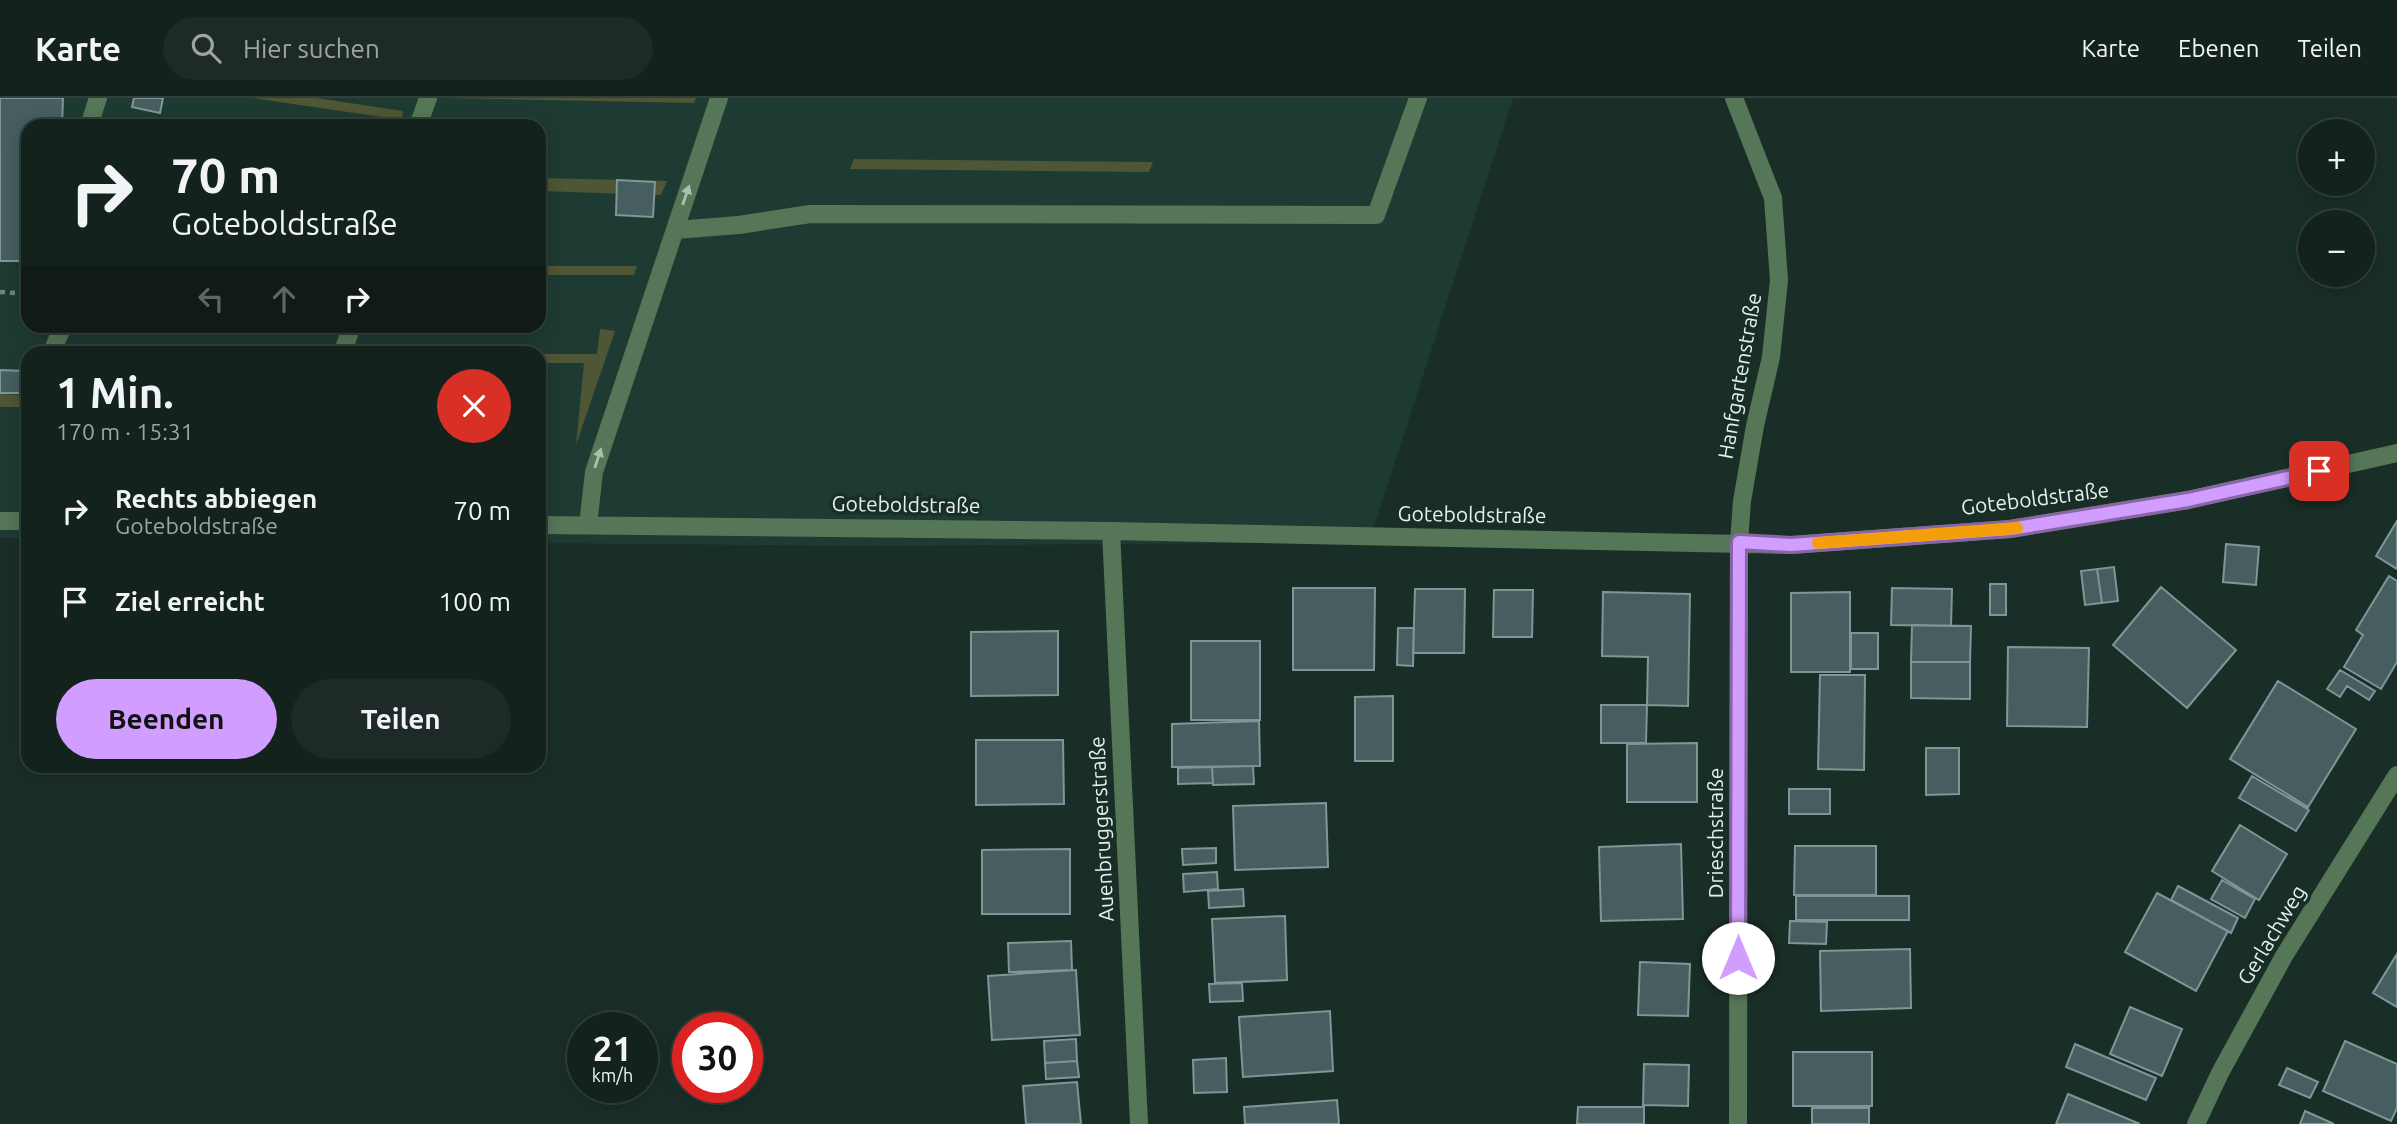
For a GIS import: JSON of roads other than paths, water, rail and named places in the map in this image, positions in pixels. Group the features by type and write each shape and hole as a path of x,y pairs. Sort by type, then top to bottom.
{"street":[{"path":"91,119 98,98"},
{"path":"420,119 428,98"},
{"path":"588,525 594,471 719,98"},
{"path":"675,230 739,225 810,214 1376,215 1418,98"},
{"name":"Hanfgartenstraße","path":"1734,98 1773,198 1779,280 1771,357 1742,501 1739,542"},
{"name":"Goteboldstraße","path":"546,525 1111,531 1791,545 2010,529 2188,500 2397,453"},
{"path":"0,521 21,521"},
{"name":"Auenbruggerstraße","path":"1111,531 1139,1124"},
{"name":"Drieschstraße","path":"1738,1124 1739,542"},
{"name":"Gerlachweg","path":"2196,1124 2220,1073 2284,956 2397,775"}]}
